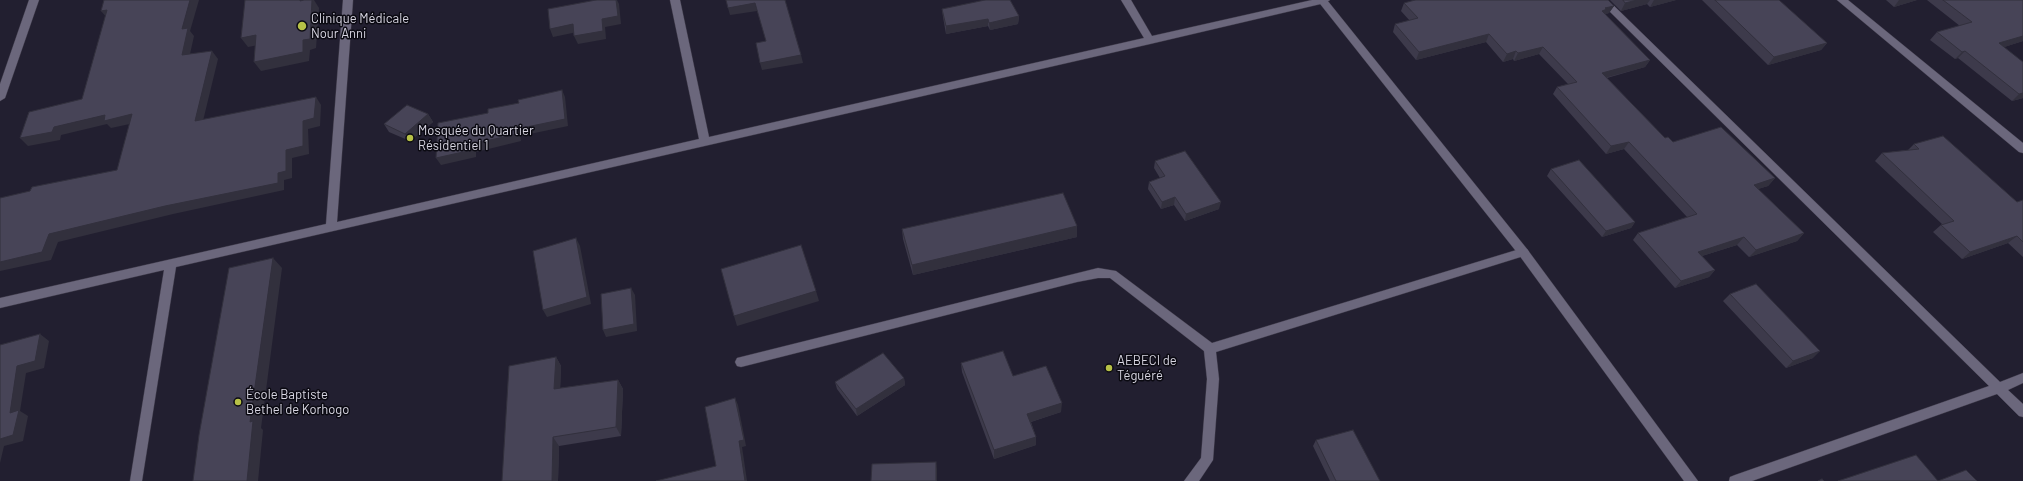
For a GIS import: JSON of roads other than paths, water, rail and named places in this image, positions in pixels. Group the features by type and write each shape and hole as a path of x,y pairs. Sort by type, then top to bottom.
{"street":[{"path":"0,98 34,0"},
{"path":"330,228 348,0"},
{"path":"675,0 705,142"},
{"path":"1126,0 1150,41"},
{"path":"0,303 1150,41 1323,0 1523,252 1692,481"},
{"path":"1604,0 2023,412"},
{"path":"1842,0 2023,149"},
{"path":"0,71 10,69"},
{"path":"1210,349 1523,252"},
{"path":"136,481 171,264"},
{"path":"741,362 809,346 1077,276 1098,273 1112,274 1210,349 1213,379 1207,460 1197,475 1190,481"},
{"path":"1735,481 1999,388 2023,378"}],"place":[{"name":"Clinique Médicale Nour Anni","path":"302,26"},
{"name":"Mosquée du Quartier Résidentiel 1","path":"410,138"},
{"name":"AEBECI de Téguéré","path":"1109,368"},
{"name":"École Baptiste Bethel de Korhogo","path":"238,402"}]}
